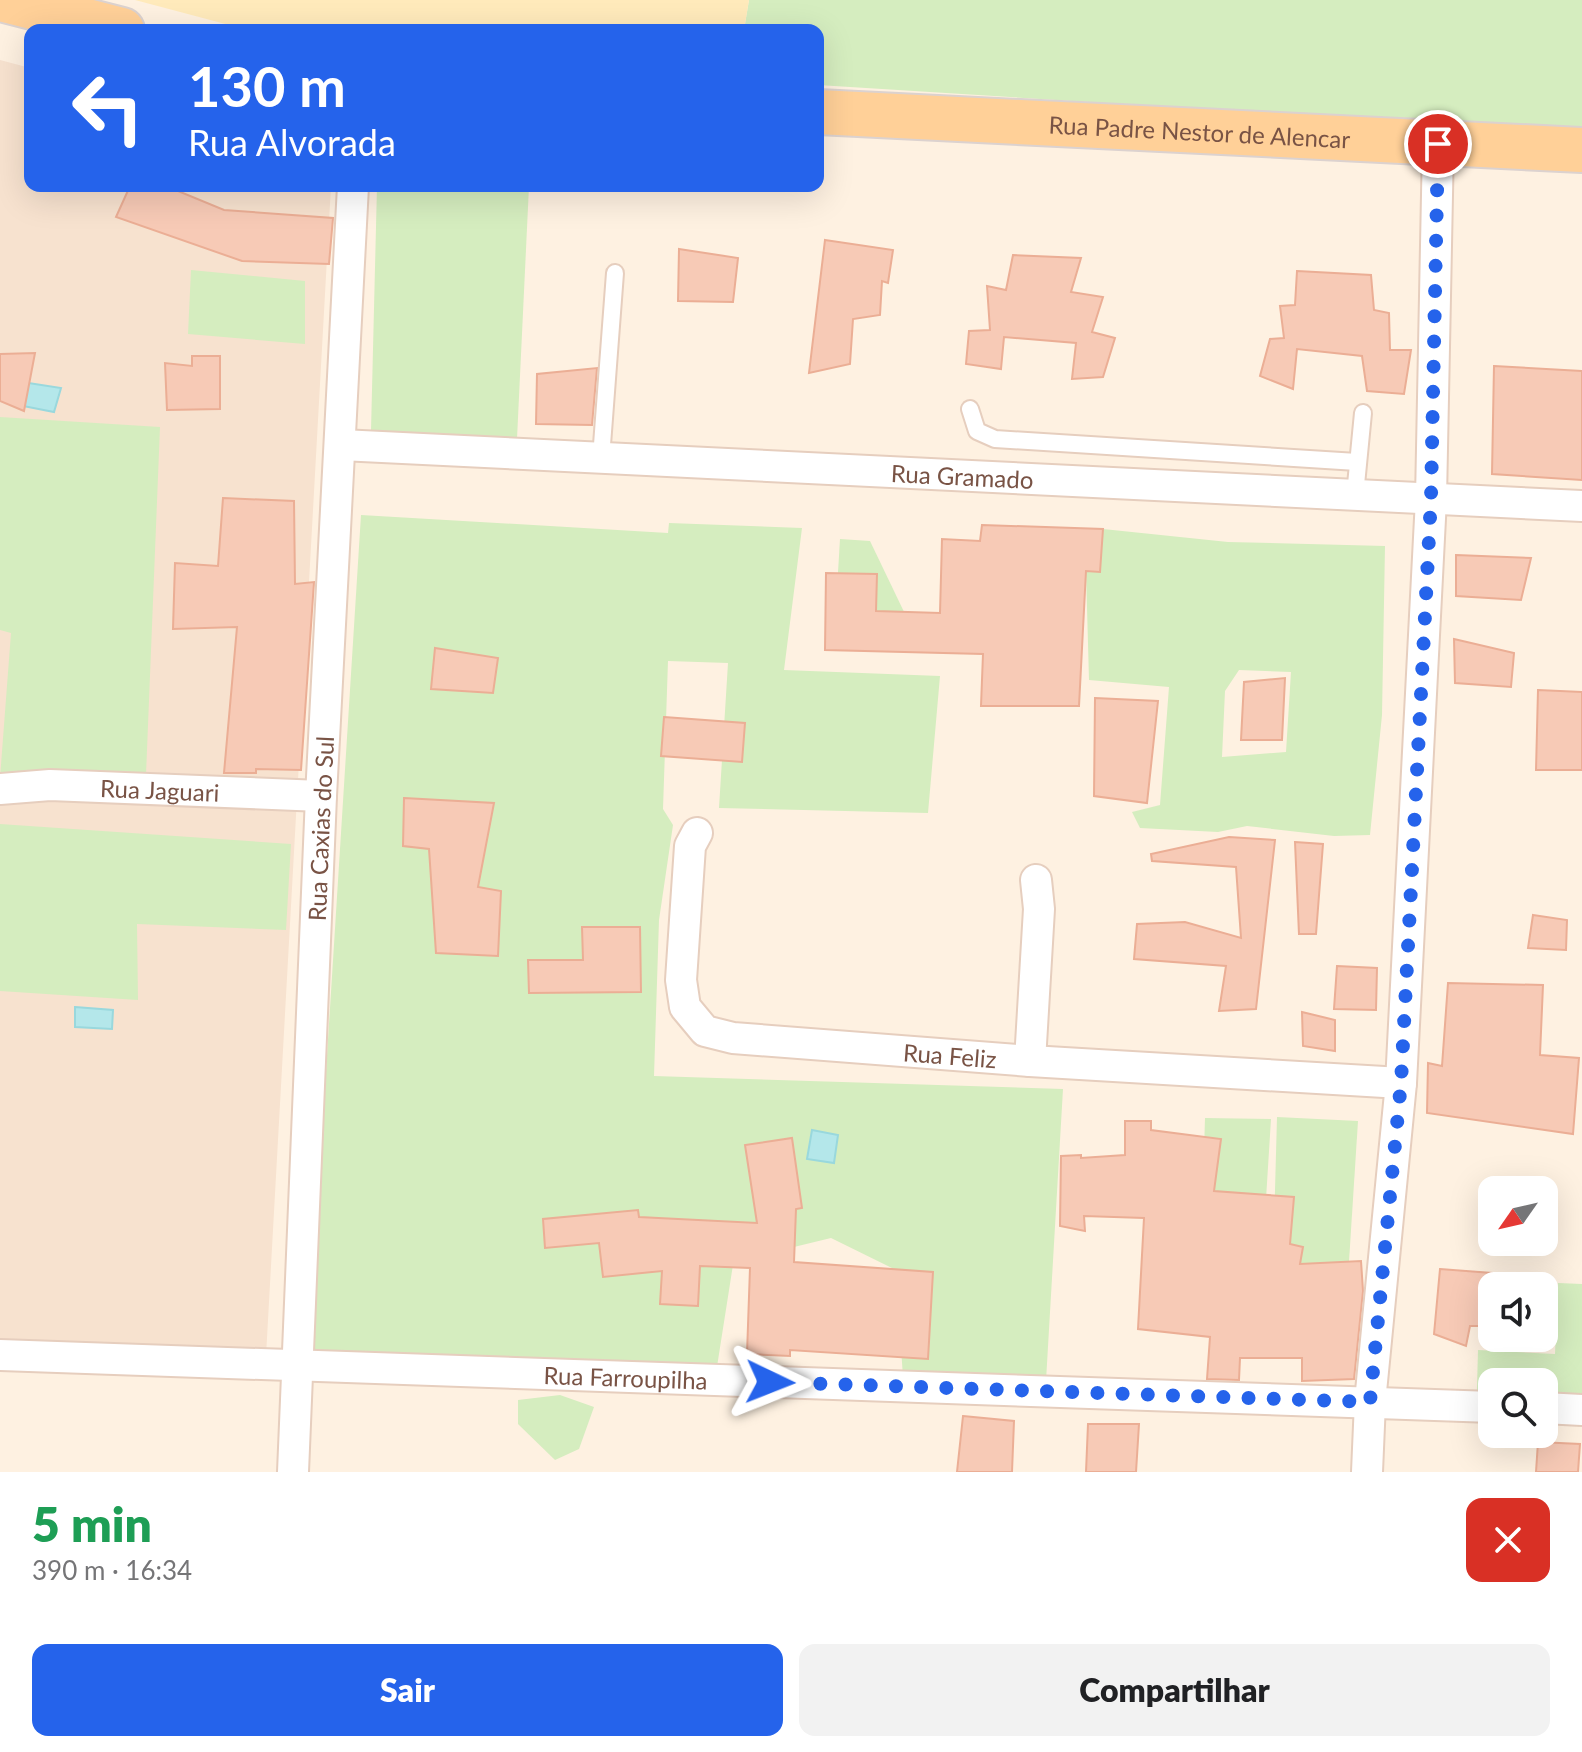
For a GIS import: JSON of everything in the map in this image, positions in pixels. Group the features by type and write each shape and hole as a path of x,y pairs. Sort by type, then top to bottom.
{"main road":[{"path":"5,0 99,24"},
{"name":"Rua Padre Nestor de Alencar","path":"824,112 1582,150"}],"street":[{"path":"1367,1472 1370,1402 1401,1083 1431,499 1438,144"},
{"name":"Rua Caxias do Sul","path":"293,1472 321,796 353,192"},
{"name":"Rua Gramado","path":"341,445 1582,506"},
{"name":"Rua Jaguari","path":"0,789 50,785 321,796"},
{"name":"Rua Feliz","path":"697,833 690,846 681,980 685,1007 705,1031 733,1038 1030,1061 1401,1083"},
{"path":"1030,1061 1039,909 1036,880"},
{"name":"Rua Farroupilha","path":"0,1355 1478,1406"},
{"path":"1558,1409 1582,1410"}],"lane":[{"path":"601,458 615,273"},
{"path":"970,409 977,431 995,439 1357,462"},
{"path":"1355,495 1363,413"}],"shaded area":[{"path":"0,60 24,66 24,192 331,192 266,1356 0,1346"}],"green space":[{"path":"749,0 1582,0 1582,127 1233,111 824,85 824,24 745,24"},
{"path":"377,192 529,192 517,439 371,431"},
{"path":"191,270 305,281 305,344 188,334"},
{"path":"0,417 160,427 146,775 0,778 11,633 0,630"},
{"path":"361,515 668,533 669,523 802,528 784,670 940,676 928,813 719,808 728,663 668,661 663,809 673,825 659,920 654,1076 1063,1089 1046,1381 903,1378 896,1270 831,1238 761,1255 735,1252 716,1373 308,1358"},
{"path":"1103,529 1228,542 1385,546 1382,715 1370,835 1334,836 1247,826 1218,832 1140,828 1132,812 1160,805 1169,687 1089,680 1086,571 1099,572","holes":["1239,670 1291,672 1286,752 1222,757 1225,691"]},
{"path":"840,539 870,541 906,616 853,622 837,589"},
{"path":"0,824 291,844 286,930 137,924 138,1000 0,991"},
{"path":"1277,1117 1358,1121 1348,1277 1273,1263"},
{"path":"1205,1118 1271,1119 1265,1215 1202,1215"},
{"path":"1558,1283 1582,1284 1582,1418 1558,1419 1558,1368 1478,1368 1476,1423 1478,1350 1558,1352"},
{"path":"560,1395 594,1407 579,1449 555,1460 518,1424 518,1400"}],"sand":[{"path":"135,0 749,0 745,24 225,24"}],"water":[{"path":"22,382 61,388 54,412 18,405"},
{"path":"75,1007 113,1010 112,1029 75,1027"},
{"path":"812,1130 838,1135 834,1163 807,1159"}],"building":[{"path":"127,192 180,192 224,210 333,218 329,264 242,261 116,217"},
{"path":"825,240 893,250 888,283 882,281 880,315 853,319 850,364 809,373"},
{"path":"679,249 738,258 733,302 678,301"},
{"path":"1013,255 1081,258 1071,292 1103,297 1092,332 1115,338 1103,377 1072,379 1076,343 1004,337 1001,369 966,364 969,331 990,330 987,286 1006,290"},
{"path":"1297,271 1371,275 1374,310 1389,313 1390,350 1411,350 1404,394 1367,391 1362,356 1297,349 1293,389 1260,376 1270,339 1284,338 1280,306 1295,305"},
{"path":"35,353 24,411 0,401 0,354"},
{"path":"192,356 220,356 220,409 167,410 165,363 192,366"},
{"path":"1494,366 1582,371 1582,480 1492,474"},
{"path":"597,368 592,425 536,424 537,374"},
{"path":"223,498 294,501 295,584 314,582 301,770 256,769 256,773 224,773 237,627 173,629 175,563 218,566"},
{"path":"982,525 1103,529 1100,572 1086,571 1079,706 981,706 983,654 825,650 826,573 877,574 876,611 940,613 942,539 980,541"},
{"path":"1456,555 1531,558 1521,600 1456,596"},
{"path":"1454,639 1514,653 1511,687 1455,683"},
{"path":"435,648 498,658 493,693 431,689"},
{"path":"1285,678 1282,740 1241,740 1244,682"},
{"path":"1538,690 1582,692 1582,770 1536,770"},
{"path":"1095,698 1158,701 1147,803 1094,796"},
{"path":"664,717 745,723 742,762 661,756"},
{"path":"404,798 494,803 478,887 501,891 498,956 436,953 429,849 403,846"},
{"path":"1229,837 1275,840 1256,1009 1219,1011 1226,966 1134,959 1137,924 1185,922 1241,938 1236,867 1152,861 1151,854"},
{"path":"1295,842 1323,844 1316,934 1299,934"},
{"path":"1533,915 1567,920 1566,950 1528,948"},
{"path":"582,927 640,927 641,992 529,993 528,960 583,960"},
{"path":"1337,966 1377,968 1376,1010 1334,1009"},
{"path":"1448,983 1543,985 1540,1055 1579,1058 1573,1134 1427,1113 1428,1063 1442,1066"},
{"path":"1302,1012 1335,1020 1335,1051 1303,1046"},
{"path":"1125,1121 1151,1121 1151,1130 1221,1139 1214,1191 1294,1197 1290,1244 1303,1247 1300,1264 1361,1261 1363,1291 1354,1379 1302,1381 1302,1358 1240,1358 1239,1380 1207,1379 1210,1337 1138,1329 1144,1218 1084,1216 1085,1231 1060,1226 1061,1156 1125,1155"},
{"path":"792,1138 802,1208 796,1209 794,1262 933,1272 928,1359 790,1350 790,1356 747,1354 750,1268 700,1266 698,1306 660,1304 662,1271 603,1277 599,1243 545,1248 543,1219 638,1210 639,1217 757,1223 745,1145"},
{"path":"1440,1269 1479,1272 1478,1326 1470,1326 1466,1346 1434,1334"},
{"path":"963,1416 1014,1421 1012,1472 957,1472"},
{"path":"1088,1424 1139,1424 1136,1472 1086,1472"},
{"path":"1558,1443 1580,1444 1578,1472 1536,1472 1538,1448 1558,1448"}],"route":[{"path":"770,1382 1370,1402 1401,1083 1431,499 1438,144"}]}
